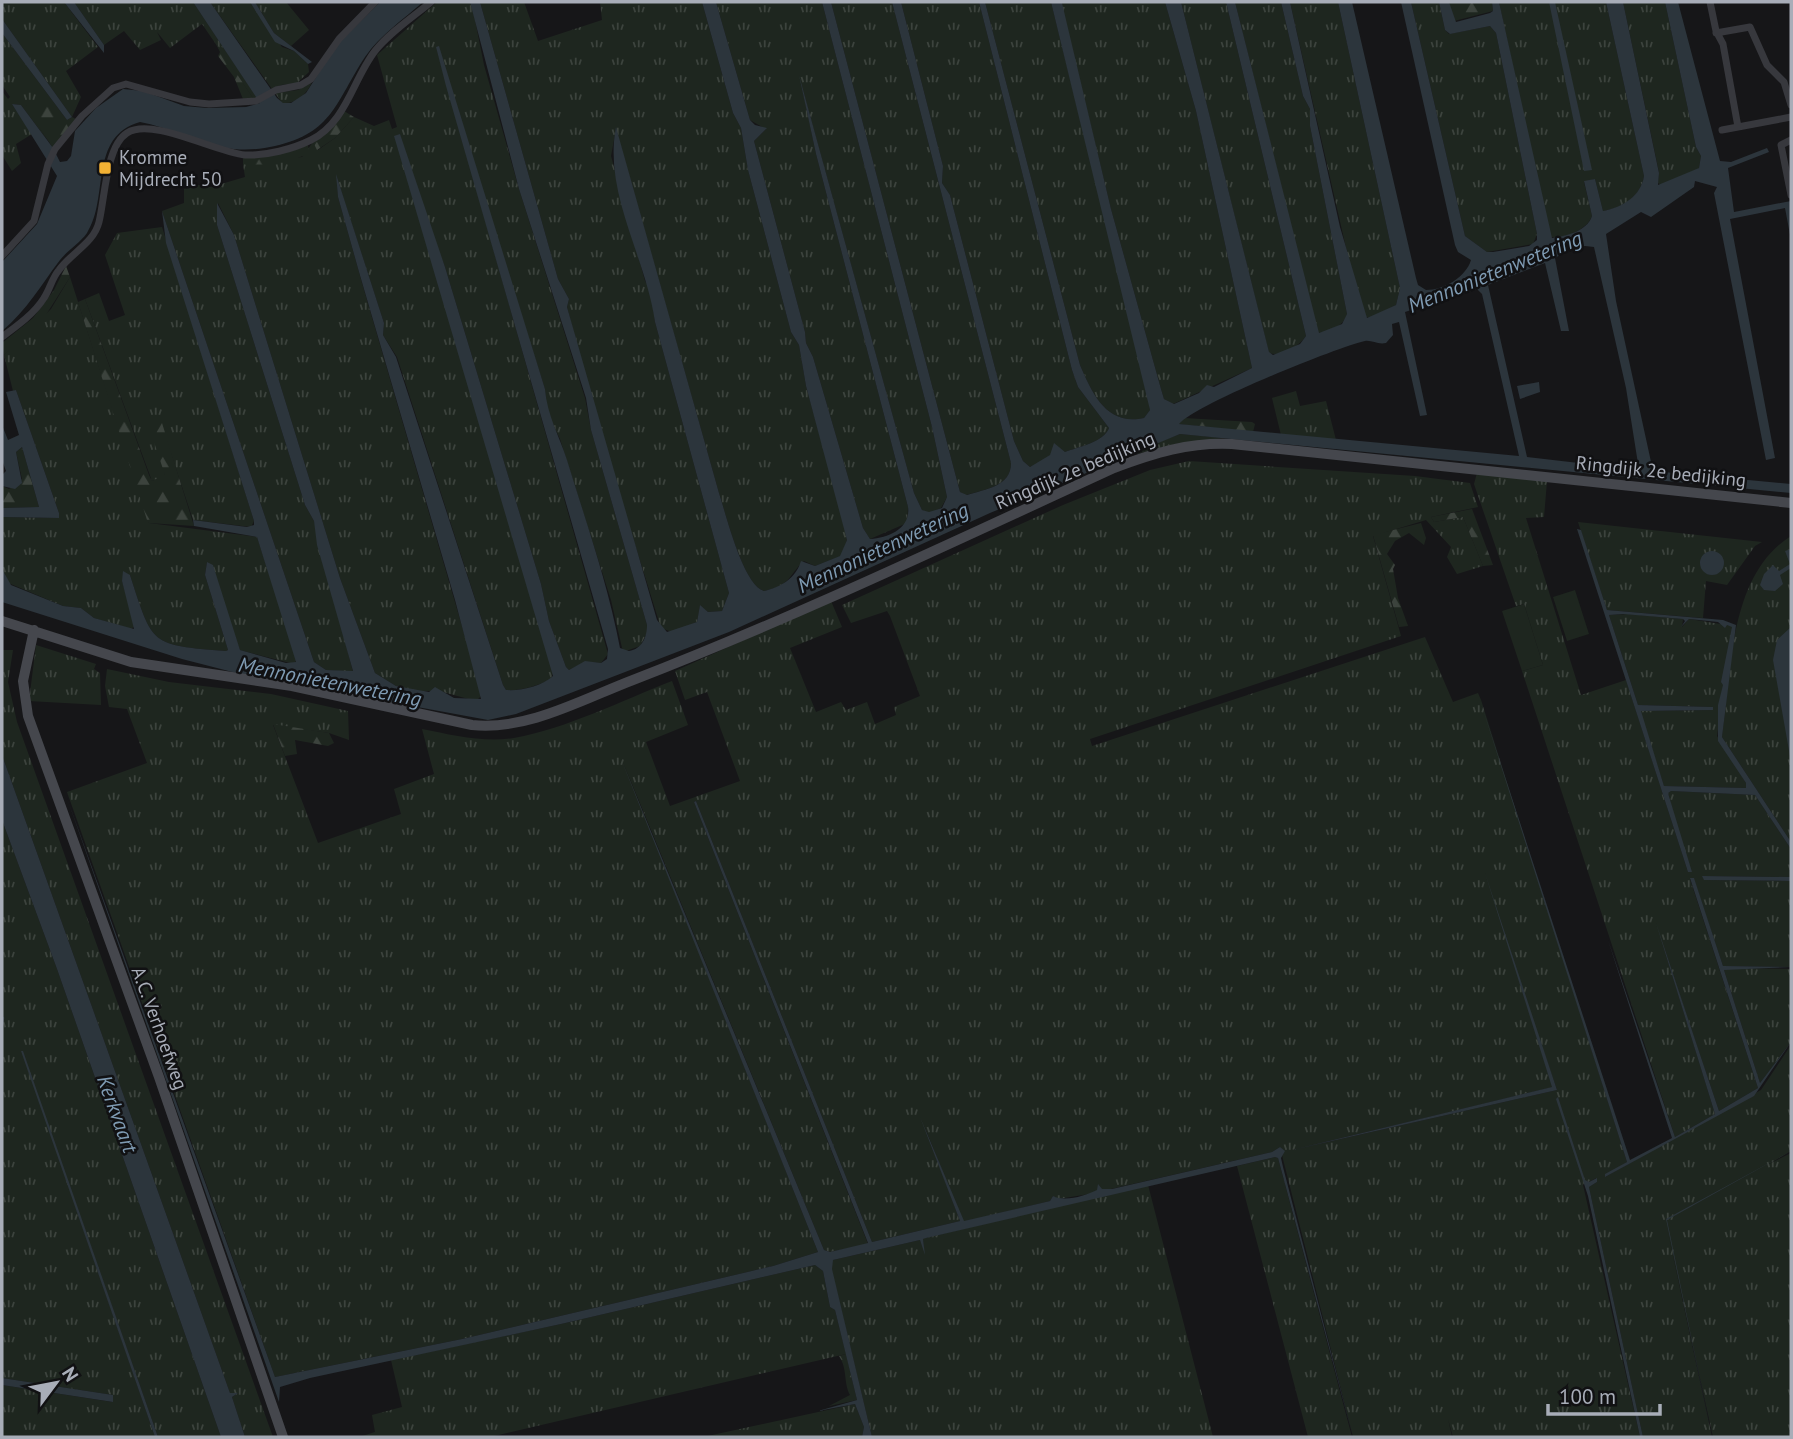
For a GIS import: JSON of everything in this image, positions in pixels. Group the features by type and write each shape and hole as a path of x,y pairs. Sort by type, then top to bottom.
{"street":[{"path":"2,256 34,222 48,164 55,149 100,98 126,84 190,102 246,104 256,101 276,90 301,85 311,79 340,39 375,2"},
{"path":"2,337 29,317 44,299 59,270 94,233 114,149 126,133 144,128 163,131 216,149 246,155 273,152 311,140 324,132 337,118 376,50 431,2"},
{"path":"1710,2 1716,33 1723,44 1738,127"},
{"path":"1716,33 1750,27 1767,65 1784,82 1791,105"},
{"path":"1722,130 1791,117"},
{"path":"1791,140 1781,145 1791,195"},
{"name":"Ringdijk 2e bedijking","path":"2,621 131,662 292,686 472,725 496,726 542,715 714,649 1114,468 1158,451 1187,445 1259,447 1791,503"},
{"name":"A.C. Verhoefweg","path":"34,630 23,681 28,716 159,1077 283,1437"}],"green space":[{"path":"2,2 64,2 98,47 66,71 81,97 72,117 2,19"},
{"path":"74,2 193,2 257,98 253,98 202,24 170,48 157,32 161,40 140,50 124,31 104,45"},
{"path":"210,2 250,2 282,47 294,51 308,64 309,72 297,83 272,89"},
{"path":"255,2 286,2 309,30 291,46 274,33"},
{"path":"437,2 470,2 473,10 484,65 519,189 585,398 591,430 647,625 647,633 640,646 623,652 611,600 560,439 547,412 545,389 436,47 608,654 601,663 585,662 569,670 566,667 549,621 541,584 445,267 395,135 553,672 551,679 529,688 506,690 503,685 397,357 383,335 384,323 337,178 338,197 362,283 482,695 476,701 439,691 414,691 396,686 375,673 340,578 234,235 218,203 217,225 305,505 314,521 353,672 326,670 314,662 162,211 184,203 184,189 199,185 211,187 245,177 243,164 302,157 313,142 318,150 335,138 354,117 374,126 389,120 392,129 397,127 377,55"},
{"path":"480,2 524,2 538,41 602,20 600,2 702,2 733,113 741,128 748,170 791,332 799,345 806,386 845,527 847,540 841,556 815,566 804,561 785,583 764,591 756,586 742,563 719,493 616,129 611,156 645,281 651,290 655,322 729,593 722,611 708,612 700,606 697,622 672,632 661,628 606,451 567,307 569,299 558,279"},
{"path":"716,2 822,2 932,427 947,497 941,508 929,513 922,510 914,493 801,83 816,154 908,507 907,523 870,539 863,528 813,357 806,343 754,141 766,129 750,120"},
{"path":"831,2 892,2 1011,463 1007,477 989,489 966,495 960,492"},
{"path":"901,2 979,2 1072,370 1078,387 1109,428 1102,437 1065,452 1055,445 1049,456 1030,467 1023,461 1014,441 950,195 942,183 943,166"},
{"path":"985,2 1051,2 1147,390 1150,410 1144,418 1131,419 1111,413 1096,397 1080,365"},
{"path":"1061,2 1165,2 1196,111 1252,368 1173,404 1164,399 1161,389 1111,209"},
{"path":"1181,2 1226,2 1306,336 1299,344 1284,352 1269,353"},
{"path":"1235,2 1281,2 1303,96 1310,109 1310,126 1347,314 1336,328 1327,331 1318,333"},
{"path":"1290,2 1338,2 1400,288 1396,305 1371,318 1365,317 1355,287"},
{"path":"1411,2 1439,2 1445,30 1449,34 1490,26 1496,33 1537,234 1533,244 1487,252 1465,236"},
{"path":"1449,2 1492,2 1493,11 1454,21"},
{"path":"1499,2 1606,2 1644,176 1639,189 1630,200 1603,211 1595,179 1584,182 1592,216 1580,229 1568,235 1550,237"},
{"path":"1623,2 1665,2 1696,147 1701,156 1699,168 1695,171 1661,185 1658,183 1659,172"},
{"path":"2,33 67,120 26,105 48,141 21,105 12,104 32,134 16,144 21,163 12,171 2,155 2,91 8,99 10,97 2,85"},
{"path":"214,40 253,98 243,99 234,77 218,56 220,52"},
{"path":"312,82 304,95 292,102 282,103 275,93 298,90"},
{"path":"44,95 67,120 72,117 76,119 53,148 25,106"},
{"path":"344,111 354,117 335,138 317,150 313,142"},
{"path":"308,145 309,153 294,159 268,164 243,164 243,156 292,151"},
{"path":"162,227 254,521 251,527 193,520 161,423 165,476 152,481 85,299 99,293 109,321 125,315 105,255 117,233"},
{"path":"66,266 70,277 42,321 4,355 2,343 33,318 54,290"},
{"path":"70,277 149,523 257,537 297,659 294,664 240,650 207,562 205,575 228,650 226,651 182,647 158,637 150,629 144,616 130,575 122,581 135,626 131,629 94,618 81,608 63,606 6,582 2,569 2,517 59,518 59,513 16,390 13,391 4,355 51,309"},
{"path":"85,299 149,475 152,481 165,475 150,430 155,424 162,423 194,526 149,523 147,520 78,302"},
{"path":"1296,391 1300,406 1326,401 1336,440 1281,435 1272,398"},
{"path":"1184,418 1255,424 1253,432 1178,424"},
{"path":"1180,434 1224,438 1175,444 1110,461"},
{"path":"22,447 39,507 2,508 2,486 9,489 22,479 16,452"},
{"path":"1189,461 1415,476 1470,483 1478,507 1431,517 1434,522 1463,517 1483,566 1457,574 1447,557 1451,547 1426,520 1373,536 1401,636 1090,739 1092,746 1425,637 1453,702 1478,693 1481,700 1627,1162 1605,1177 1761,1090 1791,1045 1791,1151 1769,1164 1791,1153 1791,1437 1713,1437 1666,1224 1712,1437 1643,1437 1589,1187 1597,1182 1596,1178 1585,1181 1583,1185 1640,1437 1453,1437 1448,1419 1452,1437 1353,1437 1280,1147 1272,1152 1089,1194 1058,1199 1053,1196 1050,1201 963,1222 923,1123 960,1221 872,1242 696,801 694,802 868,1244 830,1252 824,1250 623,762 818,1252 773,1266 462,1339 275,1377 67,792 147,763 127,709 109,707 105,686 107,669 169,682 271,694 348,711 349,740 329,733 273,725 318,843 401,814 394,789 434,774 422,729 480,739 514,738 574,721 672,681 688,725 646,742 670,806 740,781 707,692 685,700 675,671 831,601 842,627 790,648 816,712 841,702 846,710 867,702 875,724 896,715 894,707 920,696 887,611 851,623 842,605 1063,505 1150,470","holes":["1519,980 1557,1090 1292,1150 1553,1087"]},
{"path":"1477,473 1547,481 1544,517 1526,518 1581,695 1626,680 1688,872 1668,792 1671,791 1755,795 1791,849 1791,877 1702,876 1705,880 1791,881 1791,967 1723,966 1694,879 1690,879 1758,1088 1719,1111 1663,945 1715,1114 1675,1137 1522,671 1543,665 1524,604 1516,606 1474,484"},
{"path":"1472,509 1493,565 1483,566 1463,517 1434,522 1431,517"},
{"path":"1578,522 1762,542 1755,546 1727,585 1706,581 1703,618 1607,610"},
{"path":"1421,523 1426,538 1424,545 1409,533 1395,541 1387,554 1395,565 1393,569 1398,598 1408,626 1399,627 1373,535"},
{"path":"1791,536 1791,842 1722,737 1732,655 1744,600 1755,575 1770,553"},
{"path":"1575,590 1589,634 1567,641 1553,597"},
{"path":"1524,604 1543,665 1522,671 1502,611"},
{"path":"1609,615 1683,619 1682,627 1689,619 1733,626 1717,736 1746,783 1746,788 1664,786 1640,711 1712,710 1713,707 1638,705"},
{"path":"36,645 96,664 94,669 100,673 101,705 29,701"},
{"path":"2,650 13,650 8,682 17,722 273,1437 245,1437 232,1397 238,1393 230,1393 2,755"},
{"path":"273,724 329,733 334,743 328,746 295,740 297,754 285,756"},
{"path":"2,820 221,1437 158,1437 22,1051 155,1437 2,1437 2,1385 112,1402 113,1395 2,1378"},
{"path":"1791,969 1791,1042 1760,1083 1724,970"},
{"path":"1278,1158 1352,1437 1308,1437 1237,1166"},
{"path":"1148,1185 1213,1437 872,1437 830,1263 833,1260 920,1240 924,1250 925,1238"},
{"path":"815,1265 823,1271 830,1307 835,1310 846,1354 490,1437 359,1437 375,1432 372,1415 402,1407 391,1360"},
{"path":"846,1354 857,1400 829,1406 850,1395 839,1356"},
{"path":"855,1404 864,1427 862,1437 703,1437"}],"water":[{"path":"64,2 74,2 104,45 104,53"},
{"path":"193,2 210,2 277,98 283,103 291,103 306,93 336,46 380,2 423,2 371,49 331,113 321,124 294,140 248,150 212,144 140,122 124,130 113,141 106,154 98,203 87,233 60,260 26,306 2,331 2,262 37,224 57,176 12,104 21,105 53,148 60,162 67,161 71,156 75,131 96,108 123,89 143,91 184,106 246,107 260,103"},
{"path":"250,2 255,2 274,33 312,62 308,64 294,51 275,42"},
{"name":"Mennonietenwetering","path":"470,2 480,2 558,279 569,299 567,307 657,620 667,632 697,622 700,605 708,612 722,611 729,593 650,298 620,201 615,176 616,127 719,493 736,548 749,576 756,586 764,591 770,589 792,577 801,561 815,566 840,556 847,540 806,386 799,345 791,332 748,170 741,128 733,113 702,2 716,2 750,120 755,125 767,128 754,141 806,343 813,357 863,528 870,539 884,537 902,526 906,521 908,507 816,154 799,75 914,493 922,510 929,512 942,508 947,497 932,427 822,2 831,2 960,492 967,495 1002,482 1010,471 1011,463 892,2 901,2 943,166 942,183 950,195 1014,441 1023,461 1030,467 1050,455 1054,443 1065,452 1102,437 1109,428 1078,387 1072,370 979,2 985,2 1080,365 1103,406 1111,413 1131,419 1144,418 1150,410 1051,2 1062,3 1111,209 1161,389 1164,399 1174,404 1199,393 1207,385 1214,387 1252,368 1196,111 1165,2 1181,2 1269,352 1273,355 1300,344 1306,336 1226,2 1235,2 1319,333 1342,324 1347,314 1310,126 1310,109 1303,96 1281,2 1290,2 1340,227 1367,318 1396,305 1400,288 1338,2 1352,2 1416,278 1418,285 1426,290 1440,288 1459,277 1471,260 1458,252 1455,245 1401,2 1411,2 1465,236 1487,252 1493,252 1529,246 1537,240 1496,33 1490,26 1450,34 1445,30 1439,2 1449,2 1456,22 1490,13 1493,11 1492,2 1499,2 1552,238 1576,232 1586,225 1592,216 1584,181 1595,179 1603,211 1630,200 1639,189 1644,176 1606,2 1623,2 1659,173 1658,185 1699,168 1701,156 1696,147 1665,2 1678,2 1720,161 1731,162 1767,148 1769,152 1728,168 1734,212 1791,201 1791,240 1785,208 1730,219 1775,458 1766,460 1714,193 1717,187 1695,181 1694,187 1651,217 1641,212 1606,234 1616,301 1653,471 1791,484 1791,493 1180,434 990,513 729,632 516,714 488,720 248,676 182,659 2,602 2,569 11,585 63,606 81,608 94,618 134,629 122,581 123,571 130,575 144,616 150,629 158,637 182,647 226,651 228,650 205,575 207,562 213,565 240,650 286,663 296,662 257,537 194,526 193,520 247,527 254,525 254,521 166,243 162,211 314,662 326,670 353,671 317,545 314,521 305,505 217,225 217,203 234,235 340,578 375,673 396,686 429,692 435,687 454,698 481,699 455,600 338,197 336,174 384,323 383,335 396,357 503,685 506,690 525,689 543,683 553,676 394,136 400,134 445,267 541,584 549,621 566,667 569,670 585,661 601,663 607,659 608,649 446,86 436,47 439,46 551,416 596,553 620,648 629,651 637,648 645,638 647,625 591,430 586,398 519,189","holes":["1594,247 1626,388 1639,470 1527,457 1488,285 1545,263 1561,331 1569,331 1555,258 1572,248","1477,289 1482,294 1519,456 1179,424 1211,404 1297,365 1365,341 1386,343 1393,335 1392,324 1399,322 1420,416 1427,415 1405,312"]},
{"path":"1549,2 1555,2 1592,170 1584,171"},
{"path":"2,19 72,117 67,120 2,33"},
{"path":"1539,382 1540,392 1520,399 1517,386"},
{"path":"16,390 59,518 2,517 2,508 39,507 22,447 16,452 22,483 15,489 2,486 2,475 6,471 2,460 2,425 8,440 19,435 6,392"},
{"path":"1577,529 1581,530 1607,610 1723,620 1736,625 1722,737 1791,842 1791,849 1755,795 1671,791 1668,793 1692,872 1688,872","holes":["1609,615 1685,621 1681,627 1689,619 1718,622 1725,628 1727,625 1732,627 1718,705 1718,741 1746,783 1746,788 1664,786 1641,711 1713,710 1713,707 1638,705"]},
{"path":"1791,549 1791,568 1780,575 1783,584 1775,591 1764,590 1760,585 1764,574 1773,565 1779,571 1790,564 1785,551"},
{"path":"1712,551 1723,558 1724,563 1717,574 1712,575 1701,568 1700,563 1707,552"},
{"path":"1791,627 1791,762 1773,660 1777,640"},
{"path":"1480,700 1630,1160 1672,1138 1608,940 1675,1137 1715,1114 1656,923 1719,1111 1758,1088 1690,878 1694,878 1723,966 1791,967 1724,970 1760,1083 1791,1042 1754,1096 1605,1177 1605,1174 1627,1162"},
{"name":"Kerkvaart","path":"2,755 230,1393 238,1393 232,1397 245,1437 221,1437 2,820"},
{"path":"621,759 824,1250 830,1252 868,1243 694,802 696,801 872,1242 960,1221 920,1117 964,1221 1050,1201 1053,1196 1081,1196 1097,1190 1098,1184 1102,1189 1112,1189 1272,1152 1280,1147 1285,1151 1281,1158 1283,1167 1353,1437 1278,1158 1275,1157 926,1238 923,1239 925,1255 920,1240 833,1260 832,1269 872,1437 862,1437 864,1427 855,1404 818,1411 857,1400 835,1310 830,1307 823,1271 815,1265 561,1324 310,1378 280,1387 279,1402 67,798 275,1377 462,1339 773,1266 818,1252"},
{"path":"1485,873 1557,1090 1292,1150 1552,1087"},
{"path":"1702,876 1791,877 1791,881 1704,880"},
{"path":"23,1051 158,1437 155,1437"},
{"path":"1558,1097 1585,1180 1589,1182 1597,1178 1597,1182 1589,1187 1643,1437 1640,1437 1588,1196 1556,1099"},
{"path":"1791,1151 1667,1220 1712,1437 1666,1219"},
{"path":"2,1378 113,1395 113,1402 2,1385"}],"waterway":[{"path":"2,1023 3,1018"}],"place":[{"name":"Kromme Mijdrecht 50","path":"105,168"}]}
